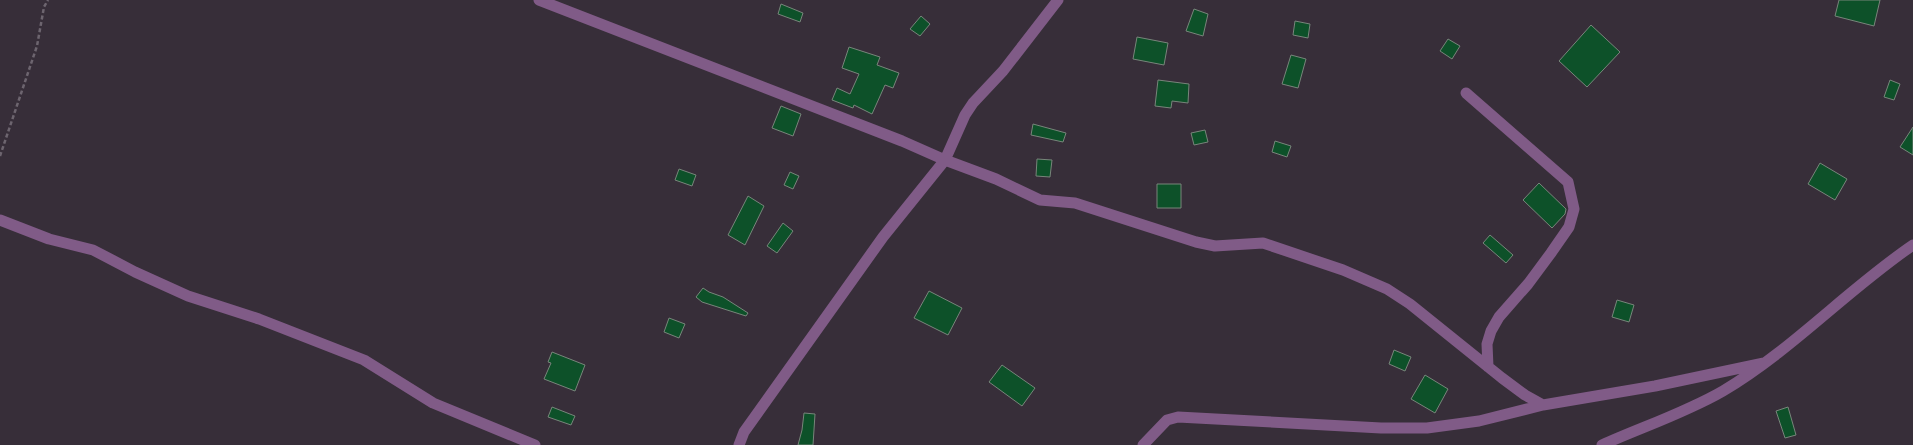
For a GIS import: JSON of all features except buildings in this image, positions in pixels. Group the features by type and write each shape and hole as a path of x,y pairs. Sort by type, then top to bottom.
{"street":[{"path":"539,0 902,141 996,179 1040,200 1075,203 1196,242 1215,246 1263,243 1343,270 1387,289 1410,304 1488,368 1525,395 1543,405"},
{"path":"739,445 744,432 883,237 945,160 973,103 1003,71 1058,0"},
{"path":"1466,93 1568,182 1574,209 1569,227 1528,284 1499,317 1491,331 1487,344 1488,368"},
{"path":"0,220 49,239 92,250 188,296 258,319 364,360 434,403 535,445"},
{"path":"1602,445 1689,408 1723,391 1764,363 1881,267 1913,245"},
{"path":"1143,445 1168,420 1178,416 1381,428 1427,428 1479,422 1543,405 1655,386 1764,363"}],"path":[{"path":"0,156 37,46 44,7 48,0"}]}
